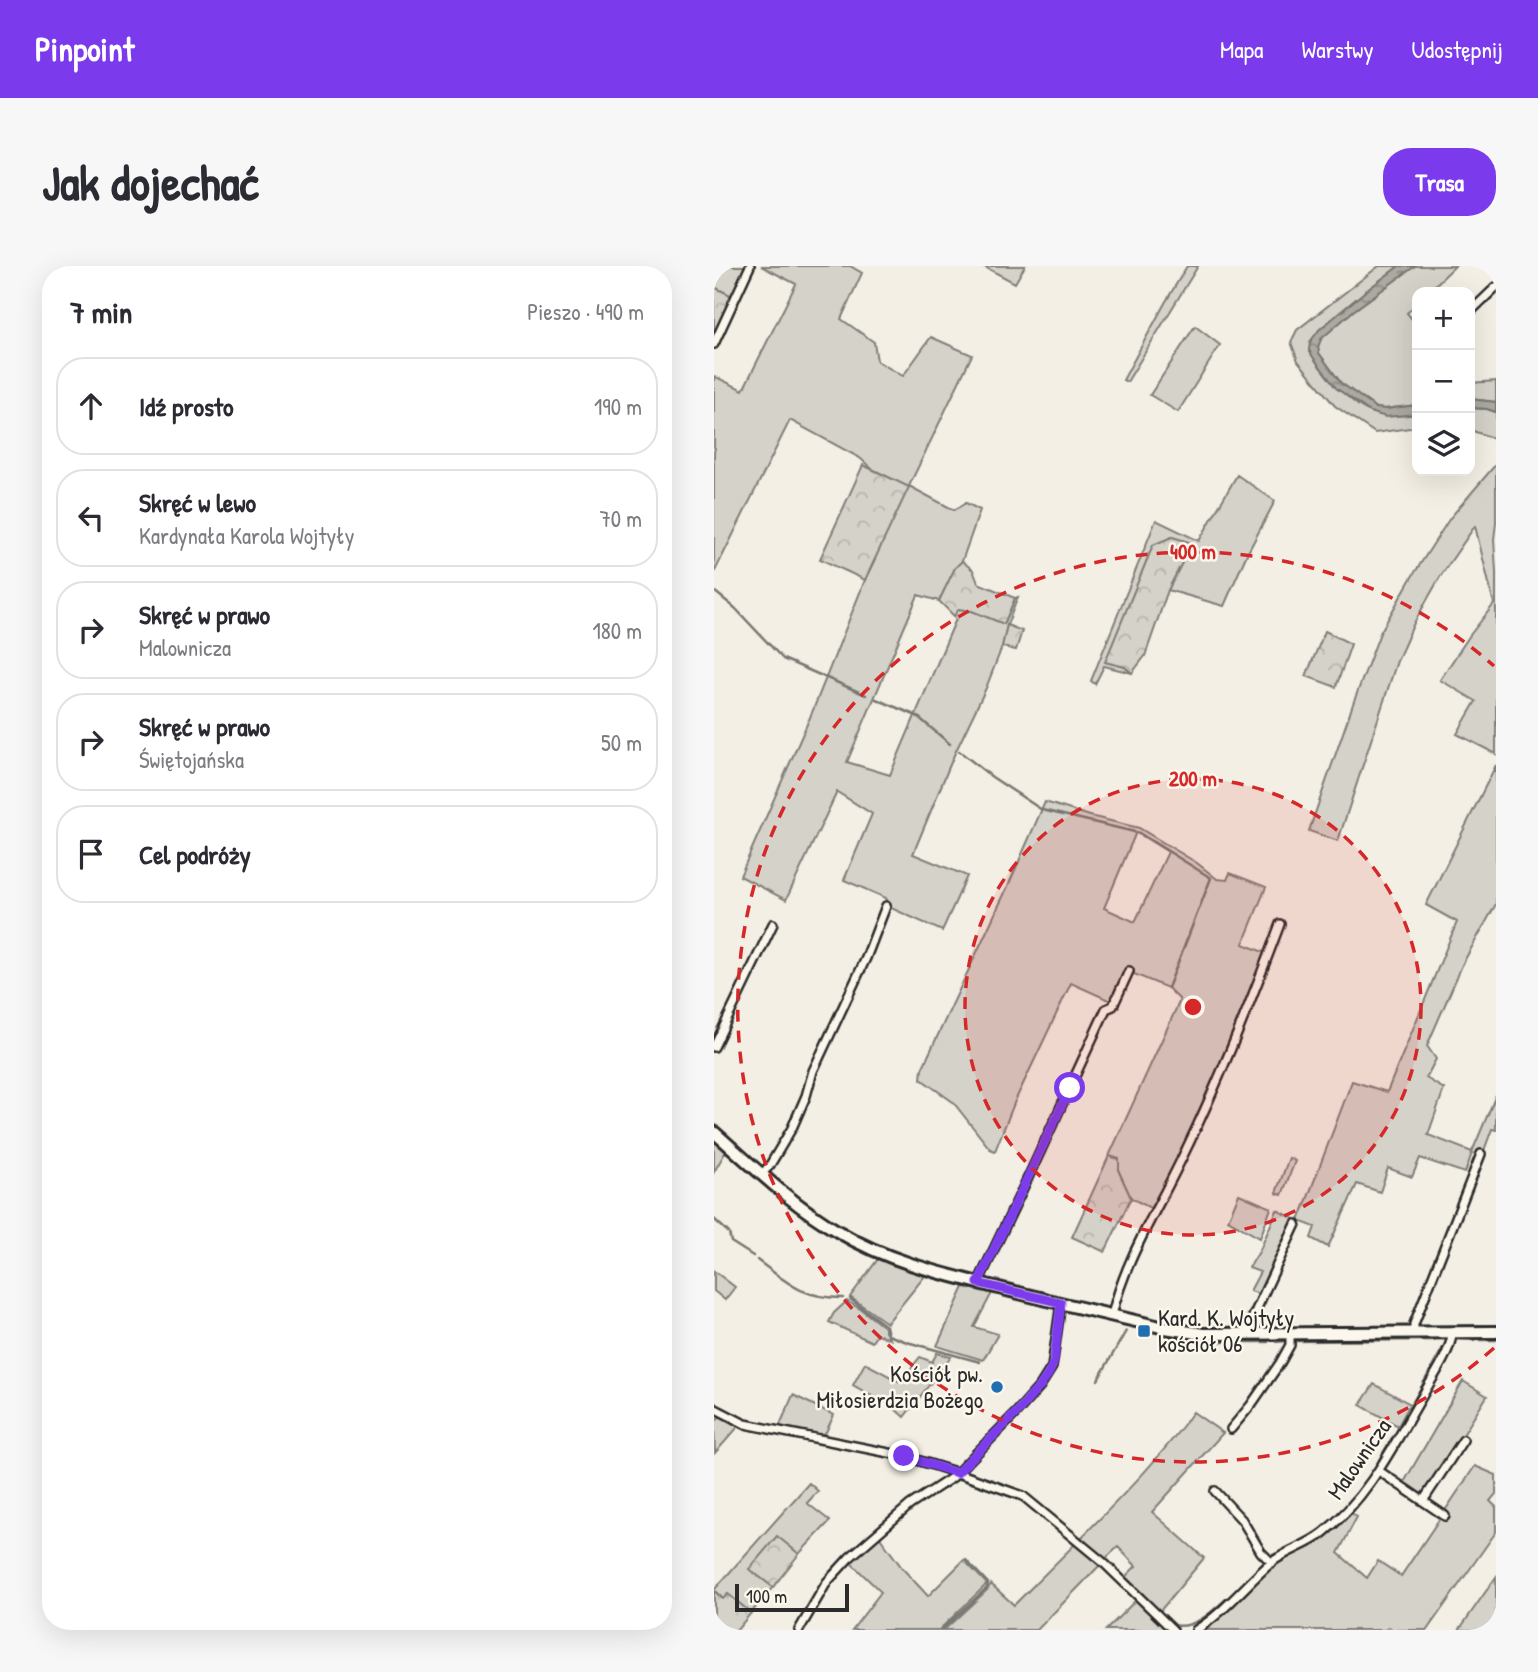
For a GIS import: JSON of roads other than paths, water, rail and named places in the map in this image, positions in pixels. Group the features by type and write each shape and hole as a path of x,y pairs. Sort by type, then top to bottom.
{"street":[{"path":"714,344 750,266"},
{"path":"1475,307 1496,287"},
{"path":"762,1174 792,1128 806,1097 813,1071 866,958 886,906"},
{"path":"1112,1315 1117,1294 1137,1248 1219,1081 1280,923"},
{"path":"714,1047 773,925"},
{"path":"978,1283 1106,1009 1114,1006 1129,971"},
{"path":"714,1132 801,1208 852,1240 920,1268 978,1283 1203,1334 1496,1332"},
{"path":"1414,1333 1419,1312 1481,1154"},
{"path":"1245,1334 1296,1224"},
{"path":"799,1630 827,1582 849,1558 910,1505 957,1473 1040,1386 1054,1361 1061,1303"},
{"name":"Malownicza","path":"1196,1630 1272,1563 1311,1542 1337,1522 1356,1502 1379,1471 1450,1345 1452,1332"},
{"path":"1231,1429 1280,1363 1290,1345 1290,1334"},
{"path":"714,1408 745,1424 904,1456 1018,1494 1029,1500 1104,1563 1173,1630"},
{"path":"1423,1501 1463,1440"},
{"path":"1379,1471 1445,1516"},
{"path":"1215,1491 1242,1520 1261,1552 1272,1563"}],"water":[{"path":"1399,266 1415,266 1353,311 1321,339 1319,353 1341,383 1376,408 1412,406 1412,414 1386,417 1370,412 1336,388 1309,350 1310,342 1319,330"},
{"path":"1475,400 1496,402 1496,412 1475,408"}],"waterway":[{"path":"714,591 735,608 783,659 866,695"},
{"path":"876,699 917,716 950,744"},
{"path":"959,751 1042,810 1139,833 1211,878 1168,988"},
{"path":"714,1219 729,1233 731,1242 753,1256"},
{"path":"757,1260 796,1288 816,1295 843,1298"},
{"path":"850,1299 886,1326 888,1335 980,1362"},
{"path":"1098,1380 1126,1331"},
{"path":"1167,1336 1194,1342 1224,1342"},
{"path":"1457,1339 1474,1340"},
{"path":"1294,1341 1434,1340"},
{"path":"1481,1340 1496,1340"},
{"path":"1276,1342 1286,1341"},
{"path":"1233,1342 1268,1342"},
{"path":"1397,1431 1445,1344"},
{"path":"1379,1460 1392,1438"},
{"path":"1366,1481 1372,1472"},
{"path":"1347,1506 1362,1487"},
{"path":"1313,1536 1325,1527"},
{"path":"1273,1555 1292,1547"},
{"path":"941,1630 987,1588 988,1583 966,1560"},
{"path":"1235,1592 1264,1562"},
{"path":"1173,1625 1196,1622 1227,1598"}],"place":[{"name":"Kard. K. Wojtyły kościół 06","path":"1144,1331"},
{"name":"Kościół pw. Miłosierdzia Bożego","path":"997,1387"}]}
